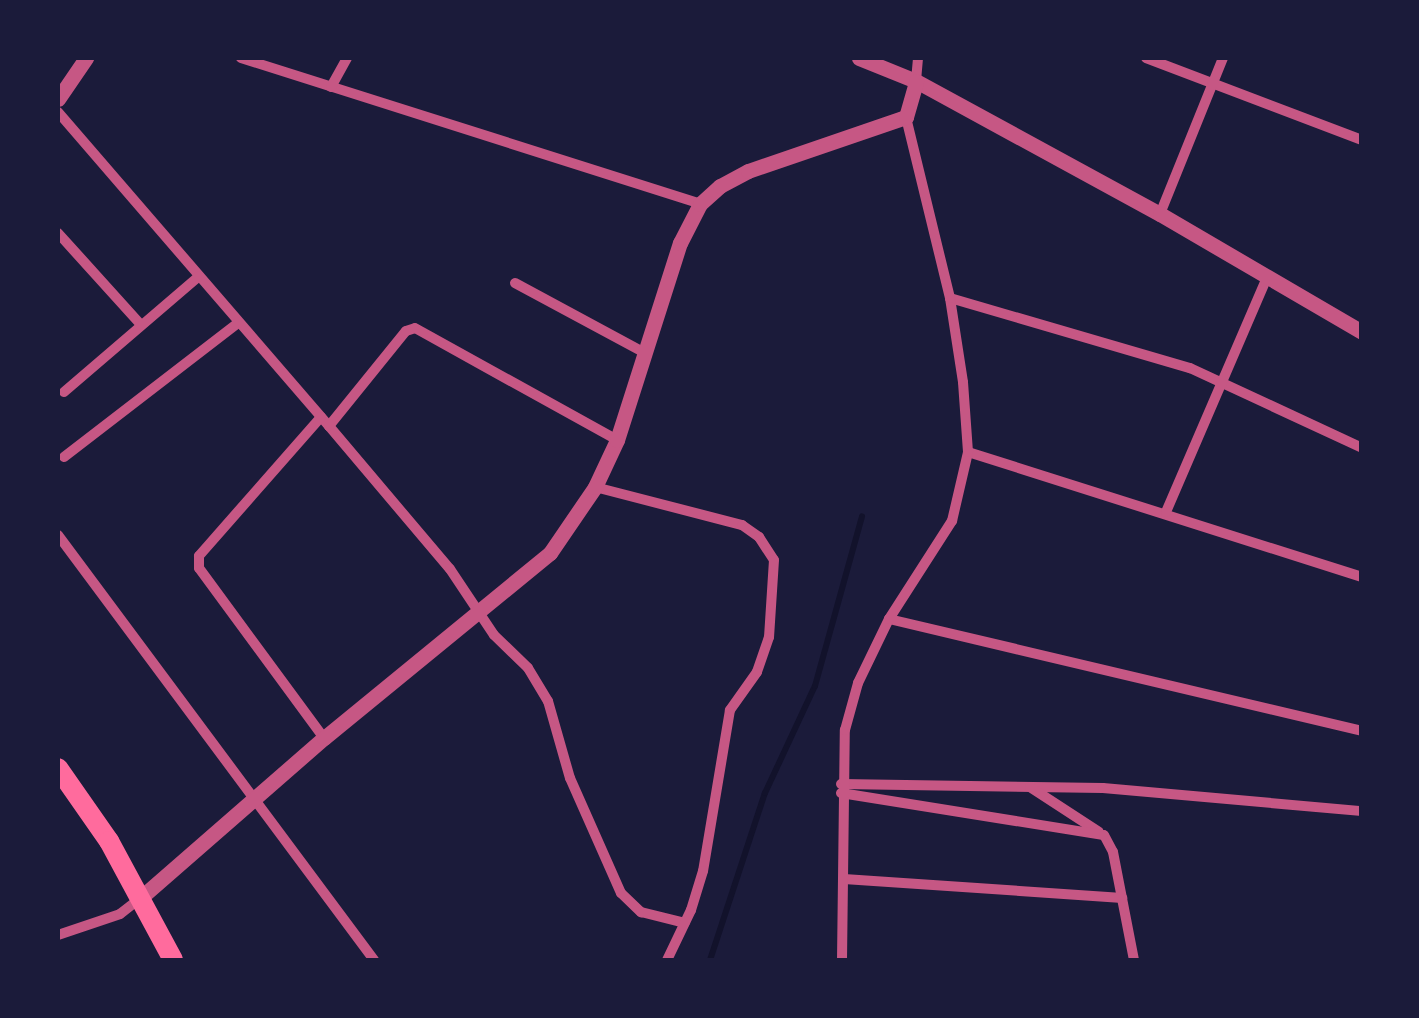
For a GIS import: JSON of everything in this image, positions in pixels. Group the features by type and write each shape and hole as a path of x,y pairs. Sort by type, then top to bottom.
{"main road":[{"path":"58,768 110,841 173,960"}],"street":[{"path":"58,99 86,58"},
{"path":"241,58 700,204"},
{"path":"331,87 346,58"},
{"path":"859,58 916,81 1268,274 1362,332"},
{"path":"842,960 841,789 845,730 858,683 889,619 952,520 968,452 964,382 950,298 906,117 918,58"},
{"path":"1146,58 1362,140"},
{"path":"1160,214 1223,58"},
{"path":"58,112 325,422 480,609 494,635 528,668 548,701 570,778 621,893 640,912 685,923"},
{"path":"58,934 120,914 324,738 550,553 595,487 617,440 648,354 680,243 700,204 720,186 748,171 906,117"},
{"path":"58,233 141,326"},
{"path":"1166,512 1268,274"},
{"path":"64,392 198,276"},
{"path":"516,284 648,354"},
{"path":"950,298 1030,318 1220,379 1362,448"},
{"path":"64,457 238,323"},
{"path":"324,738 199,568 198,556 406,331 415,328 617,440"},
{"path":"968,452 1166,512 1362,578"},
{"path":"595,487 742,525 759,537 774,560 769,637 757,672 730,710 703,871 685,923 666,960"},
{"path":"58,535 253,803 374,960"},
{"path":"889,619 1362,731"},
{"path":"841,789 1027,785 1362,811"},
{"path":"1027,785 1104,835 1114,852 1134,960"},
{"path":"841,789 1104,835"},
{"path":"844,880 1122,898"}],"waterway":[{"path":"710,960 765,793 815,686 862,516"}]}
